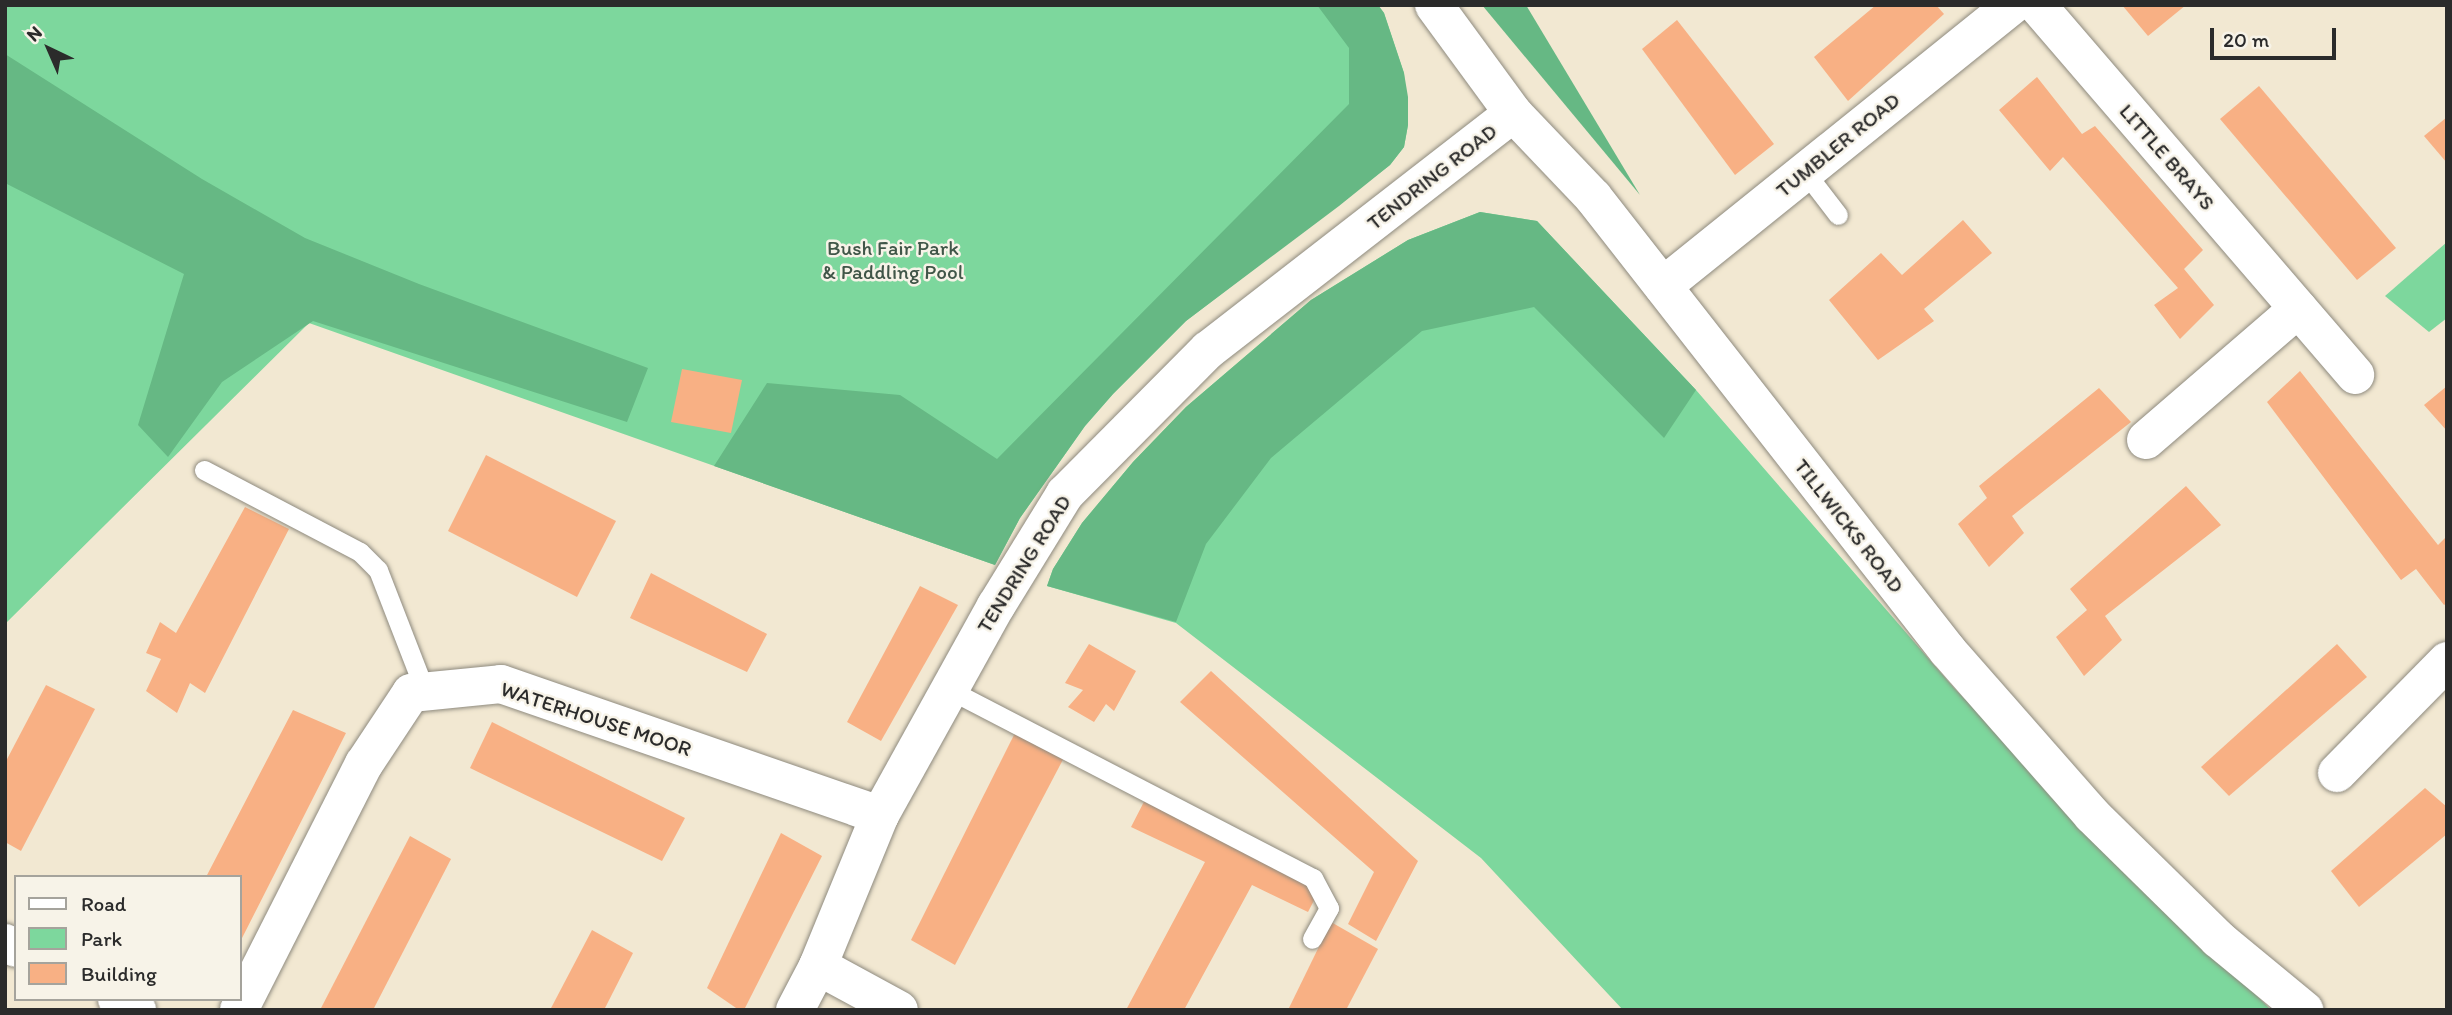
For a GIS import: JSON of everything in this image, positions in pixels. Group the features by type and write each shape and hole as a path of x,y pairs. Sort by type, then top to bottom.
{"street":[{"name":"TILLWICKS ROAD","path":"1434,5 1513,113 1592,197 1948,651 2092,815 2218,939 2304,1010"},
{"name":"TUMBLER ROAD","path":"1663,286 2013,5"},
{"name":"LITTLE BRAYS","path":"2037,5 2354,375"},
{"name":"TENDRING ROAD","path":"795,1010 818,966 880,815 996,606 1065,494 1208,349 1513,113"},
{"path":"2146,440 2298,309"},
{"path":"2337,773 2447,661"},
{"name":"WATERHOUSE MOOR","path":"425,691 501,684 880,815"},
{"path":"239,1010 364,764 411,693 425,691"},
{"path":"818,966 899,1010"},
{"path":"121,1001 137,1010"}],"lane":[{"path":"1805,172 1838,215"},
{"path":"204,470 360,552 377,570 425,691"},
{"path":"950,690 1313,878 1329,908 1312,939"}],"green space":[{"name":"Bush Fair Park & Paddling Pool","path":"5,5 1378,5 1384,13 1404,73 1408,125 1404,147 1390,165 1186,321 1113,394 1085,426 1020,518 995,565 309,323 5,624"},
{"path":"1317,5 1378,5 1384,13 1404,73 1408,97 1408,125 1404,147 1390,165 1339,206 1186,321 1113,394 1085,426 1020,518 995,565 714,466 767,383 900,395 997,459 1349,104 1349,48"},
{"path":"1482,5 1526,5 1640,195"},
{"path":"5,54 202,179 305,238 419,284 648,368 627,422 313,321 222,382 168,457 138,425 184,274 5,183"},
{"path":"1480,212 1537,221 1696,390 1954,688 2271,1010 1623,1010 1481,858 1176,623 1047,586 1053,569 1082,523 1133,462 1186,407 1311,300 1408,240"},
{"path":"1480,212 1537,221 1696,390 1664,438 1534,307 1422,331 1271,458 1206,544 1176,622 1047,586 1053,569 1082,523 1133,462 1186,407 1311,300 1408,240"},
{"path":"2447,242 2447,318 2429,332 2385,296"}],"building":[{"path":"1876,5 1936,5 1944,14 1848,101 1814,57"},
{"path":"2122,5 2186,5 2148,36"},
{"path":"1677,20 1774,144 1735,175 1642,49"},
{"path":"2037,77 2082,134 2095,126 2203,250 2184,269 2214,305 2180,339 2154,305 2178,288 2063,157 2050,171 1999,110"},
{"path":"2259,86 2396,248 2357,280 2220,119"},
{"path":"2447,117 2447,163 2424,136"},
{"path":"1963,220 1992,253 1924,309 1934,321 1878,360 1829,300 1881,253 1902,275"},
{"path":"682,369 742,380 731,433 671,422"},
{"path":"2300,371 2438,545 2447,536 2447,603 2444,605 2416,569 2401,580 2267,402"},
{"path":"2447,386 2447,431 2424,405"},
{"path":"2099,388 2131,422 2012,516 2024,533 1989,567 1958,524 1987,498 1979,486"},
{"path":"486,455 616,521 577,597 448,531"},
{"path":"2186,486 2221,525 2105,616 2122,640 2084,676 2056,637 2087,610 2070,589"},
{"path":"245,507 289,529 205,693 190,683 177,713 146,691 161,659 146,653 160,622 176,633"},
{"path":"651,573 767,634 747,672 630,618"},
{"path":"920,586 958,605 881,741 847,722"},
{"path":"1089,644 1136,671 1114,711 1106,704 1094,722 1068,707 1083,690 1065,683"},
{"path":"2337,644 2367,677 2229,796 2201,767"},
{"path":"1211,671 1418,861 1376,941 1348,924 1374,872 1180,702"},
{"path":"46,685 95,709 21,851 5,842 5,763"},
{"path":"293,710 346,733 242,938 242,875 207,875"},
{"path":"492,722 685,818 662,861 470,768"},
{"path":"1017,729 1068,750 955,965 911,940"},
{"path":"2425,788 2447,807 2447,834 2359,907 2331,871"},
{"path":"1148,794 1323,883 1308,912 1252,885 1184,1010 1126,1010 1205,862 1131,827"},
{"path":"781,833 822,856 744,1010 739,1010 707,988"},
{"path":"410,836 451,859 373,1010 320,1010"},
{"path":"1331,922 1378,949 1346,1010 1288,1010"},
{"path":"592,930 633,953 604,1010 550,1010"}]}
